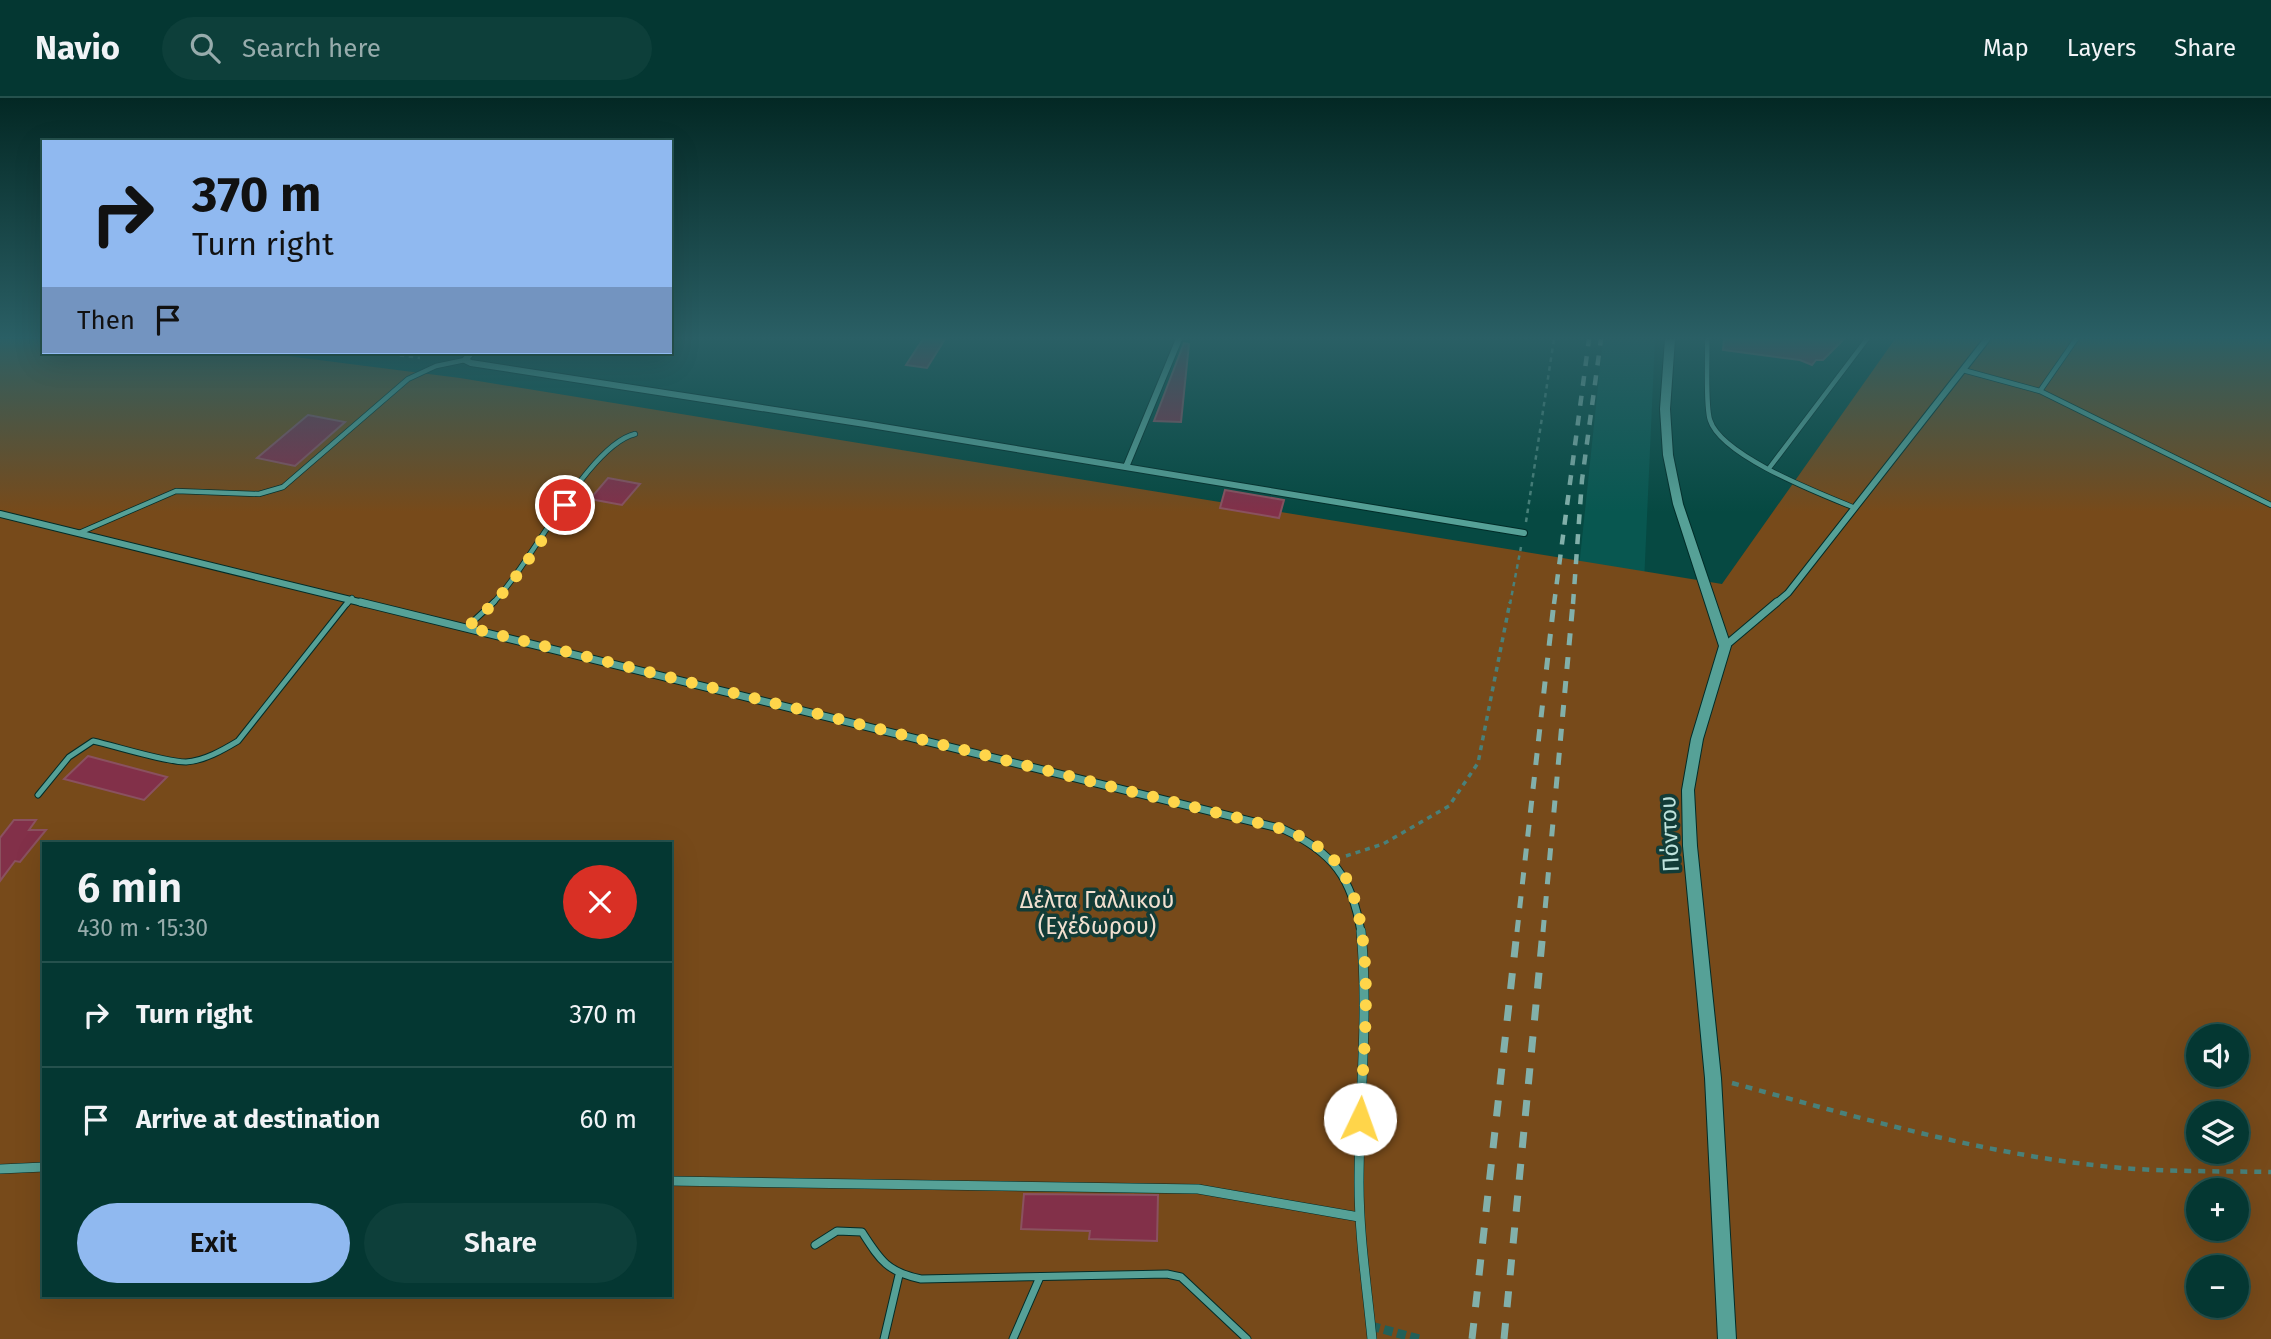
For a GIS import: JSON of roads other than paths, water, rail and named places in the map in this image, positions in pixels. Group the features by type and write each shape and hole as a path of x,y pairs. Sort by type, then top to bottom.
{"street":[{"path":"693,397 1524,533"},
{"path":"1126,467 1155,397"},
{"path":"1666,397 1668,455 1678,504 1725,646 1788,593 1942,397"},
{"path":"0,514 352,598 1283,829 1305,839 1334,860 1346,880 1359,915 1367,978 1359,1217 1372,1339"},
{"name":"Πόντου","path":"1725,646 1697,740 1688,790 1690,846 1713,1078 1727,1339"},
{"path":"0,1169 42,1167"},
{"path":"672,1181 1198,1189 1359,1217"}],"lane":[{"path":"79,533 176,491 259,494 283,487 386,397"},
{"path":"1709,397 1710,420 1714,430 1742,454 1855,508"},
{"path":"1770,467 1823,397"},
{"path":"2052,397 2271,506"},
{"path":"467,627 505,592 565,505 572,489 618,440 635,434"},
{"path":"38,795 70,755 81,745 93,741 185,762 198,760 238,741 352,598"},
{"path":"816,1245 826,1235 840,1229 862,1232 888,1269 899,1275 921,1279 1167,1274 1181,1277 1247,1339"},
{"path":"884,1339 899,1275"},
{"path":"1013,1339 1041,1277"}],"tunnel":[{"path":"1371,1326 1419,1339"}],"railway":[{"path":"1554,604 1581,397"},
{"path":"1573,604 1582,480 1593,397"},
{"path":"1517,932 1554,602"},
{"path":"1543,932 1573,602"},
{"path":"1472,1339 1517,931"},
{"path":"1504,1339 1543,931"}],"park label":[{"name":"Δέλτα Γαλλικού (Εχέδωρου)","path":"1097,913"}]}
